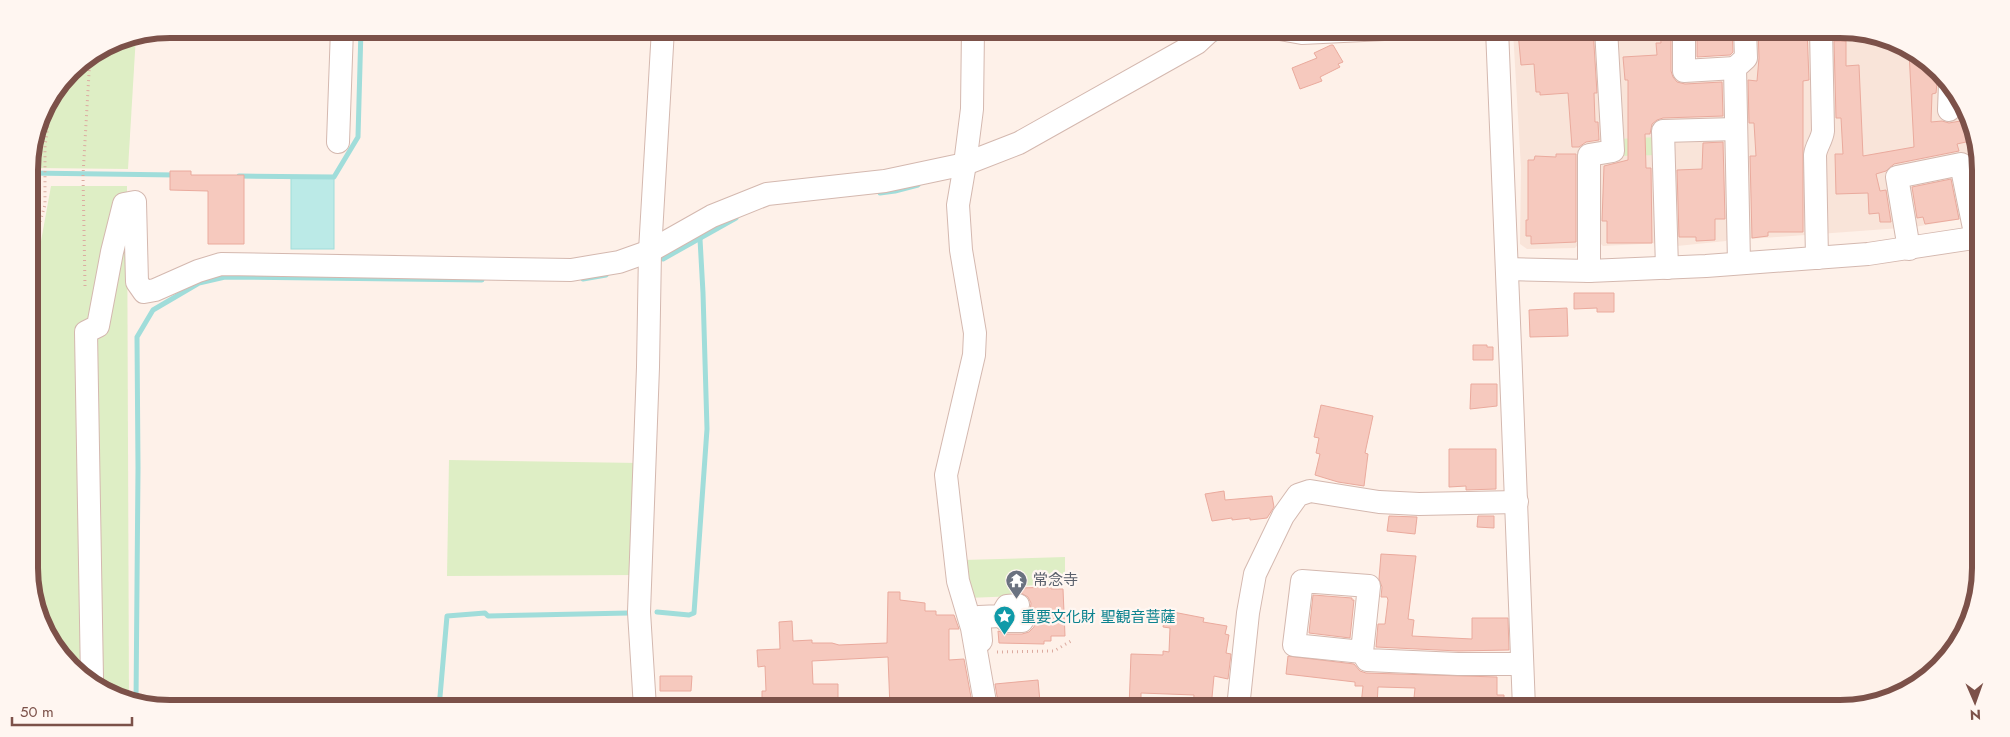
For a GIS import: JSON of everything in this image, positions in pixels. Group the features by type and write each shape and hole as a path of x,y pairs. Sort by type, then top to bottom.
{"street":[{"path":"338,142 342,37"},
{"path":"644,700 639,612 648,367 650,251 663,37"},
{"path":"973,37 972,109 958,205 961,250 975,333 974,355 946,475 958,580 979,652"},
{"path":"92,674 86,332 98,326 112,252 124,204 135,202 137,282 144,292 155,290 198,271 220,264 571,270 619,262 650,251 712,216 767,194 885,181 965,164 1019,142 1069,116 1203,37"},
{"path":"1497,37 1524,699"},
{"path":"1589,271 1589,155 1613,151 1606,37"},
{"path":"1684,37 1684,72 1735,68 1746,58 1745,37"},
{"path":"1817,258 1815,155 1816,147 1823,131 1821,37"},
{"path":"1735,68 1739,264"},
{"path":"1949,110 1950,95"},
{"path":"1667,268 1663,132 1736,129"},
{"path":"1909,249 1897,178 1960,164 1972,213"},
{"path":"1507,269 1589,271 1739,264 1909,249 1972,239"},
{"path":"1239,699 1253,580 1260,560 1283,516 1298,495 1310,492 1379,502 1419,504 1517,502"},
{"path":"985,700 979,652 979,617 1014,614"},
{"path":"1362,652 1367,660 1458,664 1522,664"}],"path":[{"path":"85,292 83,176 89,65"},
{"path":"38,228 45,205 45,146 49,116"},
{"path":"979,652 1054,651 1071,641"}],"shaded area":[{"path":"1513,37 1600,37 1606,137 1583,239 1575,248 1527,249 1520,244 1521,168"},
{"path":"1612,37 1677,37 1679,78 1730,76 1733,124 1658,127 1661,243 1603,246 1595,238 1594,168 1604,159"},
{"path":"1749,37 1840,37 1866,40 1899,51 1914,60 1940,83 1950,96 1962,119 1971,153 1972,217 1914,227 1749,239 1741,74"},
{"path":"1723,134 1731,142 1732,233 1726,241 1677,246 1669,146 1679,136"}],"green space":[{"path":"136,42 128,169 38,168 38,161 40,144 48,119 65,89 76,76 96,60 119,48"},
{"path":"1658,137 1659,155 1619,156 1618,139"},
{"path":"51,186 127,186 129,693 111,686 96,677 70,654 51,626 40,593 38,567 38,258"},
{"path":"449,460 639,463 637,575 447,576"},
{"path":"1065,557 1065,584 1017,586 1018,596 967,598 963,560"}],"water":[{"path":"291,177 334,177 334,249 291,249"}],"building":[{"path":"1518,37 1594,37 1597,93 1594,93 1595,122 1598,122 1599,140 1586,142 1579,147 1572,147 1568,93 1540,95 1540,92 1536,92 1534,64 1521,65"},
{"path":"1661,37 1671,37 1671,71 1677,82 1685,84 1722,82 1723,116 1663,118 1652,124 1650,134 1645,134 1646,168 1651,168 1652,243 1607,243 1607,221 1602,221 1604,166 1628,160 1628,80 1625,80 1623,57 1657,55 1656,43 1661,43"},
{"path":"1697,37 1732,37 1733,52 1730,55 1697,57"},
{"path":"1758,37 1807,37 1809,80 1803,81 1803,232 1768,232 1768,236 1752,238 1750,156 1756,156 1754,123 1749,123 1748,80 1757,81"},
{"path":"1834,41 1846,41 1846,66 1859,65 1863,156 1914,147 1909,57 1938,81 1936,93 1932,94 1931,122 1942,121 1949,123 1963,121 1969,141 1957,144 1959,151 1894,164 1886,171 1876,174 1880,191 1886,190 1891,222 1880,222 1879,213 1869,214 1868,193 1836,194 1835,154 1843,154 1841,118 1836,118"},
{"path":"1333,45 1343,62 1338,64 1340,67 1320,77 1322,81 1300,89 1292,68 1317,58 1314,53"},
{"path":"1723,142 1725,219 1715,219 1715,240 1696,241 1696,237 1679,237 1677,170 1702,169 1703,143"},
{"path":"1556,154 1576,154 1576,242 1531,244 1531,236 1526,236 1526,220 1528,220 1528,160 1534,160 1535,156 1556,157"},
{"path":"170,171 191,171 191,175 244,175 244,244 208,244 208,191 170,190"},
{"path":"1951,179 1959,219 1925,224 1923,217 1917,218 1912,187"},
{"path":"1574,293 1614,293 1614,312 1597,312 1597,308 1574,309"},
{"path":"1567,308 1568,336 1530,337 1529,310"},
{"path":"1473,345 1493,347 1493,360 1473,360"},
{"path":"1471,384 1497,384 1497,406 1470,409"},
{"path":"1321,405 1373,416 1365,453 1368,454 1364,486 1338,482 1315,475 1320,454 1316,453 1319,438 1314,437"},
{"path":"1449,449 1496,449 1496,489 1466,490 1466,486 1449,487"},
{"path":"1224,491 1225,500 1272,496 1274,507 1267,518 1232,520 1232,518 1212,521 1205,494"},
{"path":"1389,516 1417,517 1415,534 1387,531"},
{"path":"1478,516 1494,516 1494,528 1477,527"},
{"path":"1381,554 1416,556 1408,619 1414,620 1412,636 1472,639 1472,618 1508,618 1509,650 1458,651 1376,647 1378,624 1385,624 1388,600 1387,597 1381,597 1382,587 1379,579"},
{"path":"1051,587 1051,589 1063,589 1065,636 1051,636 1051,641 1044,641 1044,644 999,643 998,631 1007,634 1022,634 1029,632 1034,627 1035,621 1030,611 1031,603 1028,597 1021,593 1021,588"},
{"path":"888,592 900,592 900,600 925,603 925,611 936,611 936,615 954,615 959,629 949,629 949,660 964,659 971,700 890,700 888,657 812,661 813,684 838,684 838,700 762,700 762,691 766,691 765,666 758,667 757,650 780,649 779,622 792,621 793,641 812,640 812,643 839,645 887,643"},
{"path":"1313,595 1352,598 1354,600 1350,638 1309,633"},
{"path":"1173,612 1204,618 1203,622 1227,626 1225,634 1229,635 1226,653 1231,654 1228,679 1214,676 1212,699 1194,699 1194,695 1141,693 1141,699 1129,699 1131,654 1163,655 1163,651 1169,652 1170,628 1163,627 1165,614 1172,616"},
{"path":"1288,656 1354,664 1360,671 1366,673 1497,677 1497,695 1504,695 1504,699 1414,699 1415,688 1378,687 1377,699 1362,699 1363,686 1355,686 1355,682 1286,674"},
{"path":"660,676 692,676 691,691 660,691"},
{"path":"1038,680 1040,699 998,700 995,684"}],"waterway":[{"path":"239,176 334,177 358,137 361,37"},
{"path":"38,173 176,175"},
{"path":"880,193 918,185"},
{"path":"663,259 736,218"},
{"path":"657,612 689,615 694,613 707,429 700,239"},
{"path":"583,279 606,275"},
{"path":"136,695 137,337 153,310 199,283 225,277 482,280"},
{"path":"440,700 447,616 485,613 488,616 629,613"}],"place":[{"name":"常念寺","path":"1017,599"},
{"name":"重要文化財 聖観音菩薩","path":"1005,636"}]}
